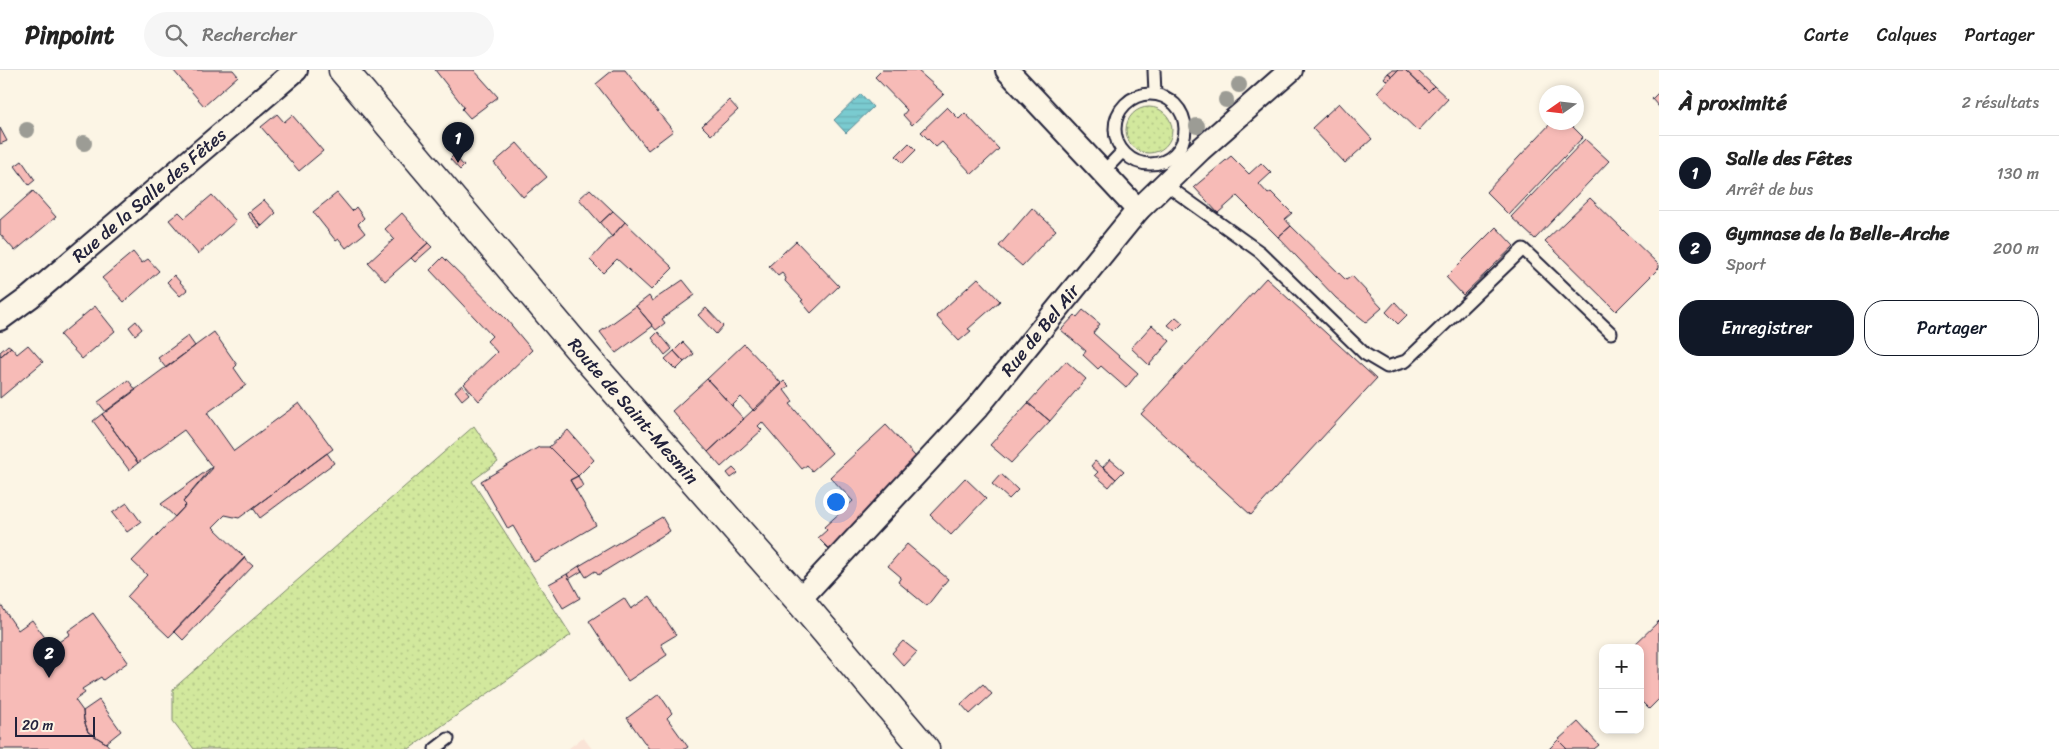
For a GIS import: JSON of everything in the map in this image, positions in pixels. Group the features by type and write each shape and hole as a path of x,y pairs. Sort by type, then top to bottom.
{"main road":[{"name":"Route de Saint-Mesmin","path":"343,70 590,362 799,600 925,749"}],"street":[{"name":"Rue de la Salle des Fêtes","path":"0,319 30,297 296,70"},
{"path":"1007,70 1138,210"},
{"name":"Rue de Bel Air","path":"799,600 976,408 1138,210 1165,184 1181,158 1291,70"}],"lane":[{"path":"1154,70 1155,94"},
{"path":"1155,94 1168,99 1177,106 1183,119 1185,131 1181,145 1181,158 1144,164 1133,160 1123,151 1117,140 1115,128 1121,109 1129,101 1139,96 1155,94"},
{"path":"1102,173 1123,151"},
{"path":"1165,184 1260,252 1365,354 1387,367 1406,361 1524,249 1610,332"},
{"path":"435,749 448,739"}],"shaded area":[{"path":"583,737 592,749 568,749"}],"green space":[{"path":"1149,107 1162,111 1168,117 1172,130 1168,143 1162,149 1149,153 1136,149 1130,143 1126,130 1130,117 1136,111"},
{"path":"474,426 498,462 472,481 571,635 409,749 194,749 173,721 173,689"}],"water":[{"path":"861,94 873,107 846,133 834,120"}],"building":[{"path":"173,70 233,70 238,76 204,106"},
{"path":"435,70 474,70 498,97 470,118 462,109 464,107"},
{"path":"613,70 625,70 673,131 648,150 596,84"},
{"path":"882,70 917,70 944,94 912,125 903,115 907,110 875,77"},
{"path":"1392,70 1398,70 1392,76 1388,73"},
{"path":"1398,70 1405,70 1428,92 1434,86 1448,99 1418,131 1377,92"},
{"path":"1405,70 1417,70 1434,86 1428,92"},
{"path":"1388,73 1392,76 1387,81 1384,78"},
{"path":"1659,92 1659,107 1652,99"},
{"path":"729,100 738,110 711,135 702,126"},
{"path":"1339,103 1372,139 1345,163 1312,128"},
{"path":"947,107 959,119 965,113 999,149 972,174 942,142 936,147 921,132"},
{"path":"277,114 284,122 292,115 323,151 299,171 261,127"},
{"path":"0,128 7,141 0,144"},
{"path":"1544,130 1576,130 1583,137 1509,215 1486,192"},
{"path":"1585,139 1609,161 1535,239 1511,217"},
{"path":"517,143 547,177 523,197 494,163"},
{"path":"909,143 916,150 903,163 896,156"},
{"path":"454,155 464,166 460,170 450,159"},
{"path":"1231,156 1249,174 1261,163 1271,173 1259,184 1268,194 1271,192 1292,213 1285,219 1291,226 1278,237 1237,196 1218,213 1194,187"},
{"path":"22,161 35,180 29,185 15,166"},
{"path":"590,189 613,211 600,223 579,199"},
{"path":"33,191 56,217 15,251 0,234 0,220"},
{"path":"337,193 352,211 356,207 364,218 358,224 365,233 346,248 339,239 336,241 313,212"},
{"path":"212,195 236,221 198,254 169,220 179,212 185,218"},
{"path":"1590,198 1659,265 1659,268 1616,311 1545,241"},
{"path":"264,200 276,213 262,226 249,212"},
{"path":"1032,208 1056,230 1022,266 999,246"},
{"path":"613,211 625,222 612,237 600,223"},
{"path":"249,212 262,226 259,228 247,214"},
{"path":"402,213 428,243 385,281 368,263 394,239 385,229"},
{"path":"625,222 673,268 651,290 617,259 603,273 590,260"},
{"path":"1291,226 1346,280 1352,276 1382,308 1366,322 1336,298 1278,237"},
{"path":"1496,227 1514,246 1463,295 1446,277"},
{"path":"796,241 839,286 811,313 801,301 803,300 785,281 786,278 782,273 778,276 769,266"},
{"path":"428,243 432,247 415,262 411,258"},
{"path":"133,252 142,263 148,259 159,271 124,302 102,278"},
{"path":"443,257 507,320 532,350 479,401 464,384 497,352 487,341 492,336 430,270"},
{"path":"174,275 187,290 180,296 167,282"},
{"path":"978,278 1000,301 968,329 971,331 959,341 936,316"},
{"path":"1266,278 1376,379 1251,515 1141,414"},
{"path":"683,280 695,295 662,319 665,323 656,330 636,306 649,296 652,301"},
{"path":"1395,302 1407,315 1398,324 1386,312"},
{"path":"95,306 115,331 82,359 60,335"},
{"path":"636,306 653,326 616,353 600,332"},
{"path":"706,308 723,326 716,334 698,315"},
{"path":"1083,310 1100,324 1093,333 1138,373 1126,388 1101,366 1098,369 1083,355 1086,351 1061,330 1075,315 1077,317"},
{"path":"1176,317 1183,323 1175,331 1168,325"},
{"path":"136,321 142,329 135,335 129,327"},
{"path":"1152,325 1170,341 1149,365 1131,348"},
{"path":"214,332 237,365 234,368 246,385 207,413 234,451 299,403 333,449 239,518 225,515 213,527 245,558 169,637 127,597 147,575 132,561 186,505 183,502 213,468 184,430 138,463 102,414"},
{"path":"658,332 672,349 665,355 652,338"},
{"path":"188,336 195,346 166,368 158,358"},
{"path":"683,342 694,354 684,362 674,351"},
{"path":"744,344 782,384 754,411 741,397 732,406 707,379"},
{"path":"8,345 11,347 1,356 0,352"},
{"path":"28,345 43,362 0,398 0,355 11,347 17,354"},
{"path":"674,351 684,362 676,370 665,359"},
{"path":"1066,361 1086,379 1050,421 1028,403"},
{"path":"707,379 744,419 708,452 672,411"},
{"path":"128,380 136,390 106,412 98,402"},
{"path":"784,381 789,386 784,390 793,402 790,404 832,453 812,471 807,465 802,469 762,422 758,426 762,430 721,467 708,452"},
{"path":"462,385 469,394 462,400 455,391"},
{"path":"1028,403 1050,421 1011,463 990,445"},
{"path":"102,414 138,463 129,470 93,421"},
{"path":"886,425 916,457 862,521 830,550 818,538 827,530 824,527 853,501 830,477"},
{"path":"568,430 594,460 578,476 549,447"},
{"path":"539,447 549,447 578,476 570,480 596,525 534,562 513,526 508,529 481,481"},
{"path":"327,453 334,463 260,518 253,508"},
{"path":"1110,459 1124,471 1116,479 1103,467"},
{"path":"1095,461 1116,479 1109,487 1095,475 1098,472 1091,466"},
{"path":"212,467 183,502 186,505 175,517 161,504"},
{"path":"733,468 738,473 731,478 727,473"},
{"path":"1001,474 1018,490 1009,499 992,484"},
{"path":"578,476 583,486 576,490 570,480"},
{"path":"965,478 986,498 951,535 930,515"},
{"path":"127,503 141,522 127,532 112,513"},
{"path":"662,517 670,531 598,575 595,571 586,577 579,566"},
{"path":"907,544 948,579 927,606 898,582 901,577 888,566"},
{"path":"244,558 253,566 183,640 174,631"},
{"path":"579,566 582,571 569,579 567,574"},
{"path":"567,574 580,598 563,608 549,584"},
{"path":"650,596 676,635 661,644 667,655 628,681 589,621 624,598 631,609"},
{"path":"0,604 18,630 32,620 52,647 70,634 68,631 93,613 128,662 103,680 101,677 82,689 85,693 75,700 83,711 88,732 106,743 111,749 0,749"},
{"path":"1659,621 1659,699 1649,709 1644,704 1644,644 1635,644"},
{"path":"903,641 917,652 904,666 892,653"},
{"path":"983,684 992,694 970,714 961,704"},
{"path":"659,694 672,713 667,718 688,747 685,749 649,749 627,718"},
{"path":"99,700 121,731 106,743 88,732 84,720 83,711"},
{"path":"1578,722 1599,745 1594,749 1567,749 1558,740"},
{"path":"1558,740 1567,749 1549,749"}],"place":[{"name":"Salle des Fêtes","path":"458,163"},
{"name":"Gymnase de la Belle-Arche","path":"49,678"}]}
